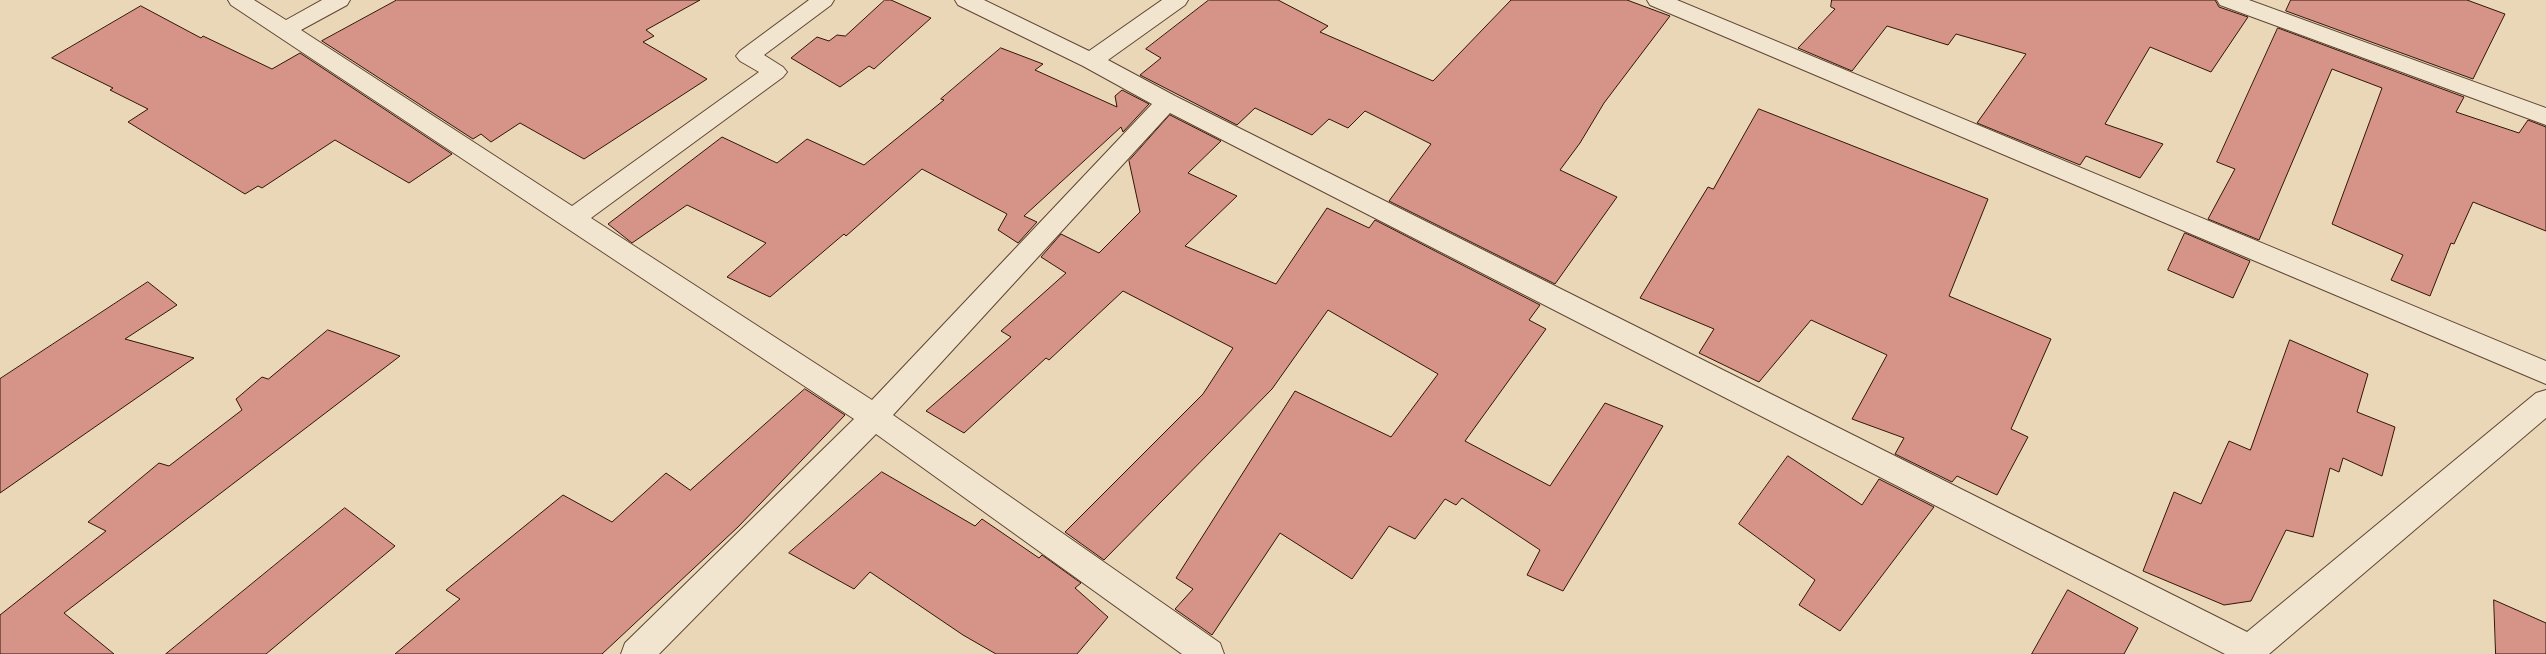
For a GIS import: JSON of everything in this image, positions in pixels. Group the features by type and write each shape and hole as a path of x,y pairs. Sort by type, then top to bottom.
{"street":[{"path":"239,0 874,417 1208,654"},
{"path":"285,30 339,0"},
{"path":"572,219 775,72 748,56 824,0"},
{"path":"966,0 1092,61 1167,102 2247,652 2546,401"},
{"path":"1092,61 1177,0"},
{"path":"1658,0 2546,373"},
{"path":"2228,0 2546,117"},
{"path":"637,654 874,417 1167,102"}],"building":[{"path":"397,0 700,0 646,30 654,36 643,42 707,79 584,159 520,123 491,142 481,134 473,139 322,41"},
{"path":"885,0 891,0 931,18 874,69 869,66 840,87 791,58 817,37 829,41 837,35 845,36"},
{"path":"1209,0 1278,0 1328,26 1320,32 1433,81 1511,0 1627,0 1670,16 1604,103 1580,143 1560,170 1617,197 1555,284 1389,201 1431,144 1365,111 1348,128 1329,119 1312,135 1255,108 1237,125 1140,75 1161,58 1146,49"},
{"path":"1832,0 2215,0 2219,7 2248,17 2211,72 2150,47 2105,124 2163,144 2140,178 2086,156 2080,165 1977,123 2026,54 1956,34 1948,45 1887,26 1852,71 1798,48 1835,9 1831,7"},
{"path":"2291,0 2467,0 2505,14 2473,79 2286,11"},
{"path":"141,6 201,38 203,36 272,69 300,53 452,154 409,183 335,140 262,188 258,186 245,194 128,122 148,109 110,90 113,88 52,58"},
{"path":"2278,28 2464,97 2456,112 2519,133 2528,120 2546,127 2546,231 2473,202 2454,244 2451,243 2430,296 2391,280 2403,255 2332,224 2382,88 2332,69 2259,240 2208,219 2235,169 2217,162"},
{"path":"1001,48 1043,64 1035,70 1117,107 1115,96 1122,90 1149,104 1123,132 1121,127 1024,216 1037,222 1018,243 998,230 1007,214 922,169 846,236 844,234 770,297 727,277 766,243 687,205 632,243 608,224 722,137 777,163 807,139 864,165 944,100 941,99"},
{"path":"1759,109 1988,199 1949,296 2051,339 2011,429 2028,437 1997,495 1957,476 1952,482 1895,454 1904,438 1852,419 1887,355 1811,320 1759,382 1699,353 1714,329 1640,298 1708,187 1713,189"},
{"path":"1170,115 1221,141 1188,173 1237,196 1185,246 1276,284 1327,208 1369,228 1375,220 1540,305 1529,320 1546,329 1465,441 1550,486 1605,403 1663,426 1563,591 1527,575 1540,550 1462,498 1456,505 1445,499 1415,539 1389,526 1352,579 1280,533 1212,635 1175,609 1193,589 1176,578 1295,391 1391,437 1438,374 1328,310 1272,389 1104,560 1065,532 1203,394 1233,348 1123,291 1049,360 1046,358 964,433 926,411 1011,337 1001,331 1066,273 1041,257 1061,234 1099,253 1140,212 1129,161"},
{"path":"2185,233 2250,261 2233,298 2168,270"},
{"path":"148,282 177,305 125,339 194,358 0,493 0,379"},
{"path":"328,330 400,356 64,613 114,654 0,654 0,615 106,531 88,522 159,463 169,466 242,410 236,399 262,377 268,379"},
{"path":"2290,340 2368,374 2357,412 2395,427 2382,476 2343,458 2339,472 2330,468 2313,537 2286,530 2251,601 2224,605 2143,571 2174,492 2201,504 2229,441 2250,450"},
{"path":"805,389 845,415 738,527 602,654 395,654 460,599 446,590 563,495 612,522 666,473 690,490"},
{"path":"1788,456 1862,505 1879,479 1934,507 1840,631 1799,605 1815,580 1739,524"},
{"path":"882,472 975,526 982,519 1039,558 1042,555 1081,583 1075,588 1108,617 1077,654 996,654 963,635 870,572 854,589 789,553"},
{"path":"345,508 395,546 266,654 166,654"},
{"path":"2068,590 2138,628 2124,654 2032,654"},
{"path":"2494,600 2546,623 2546,654 2496,654"}]}
